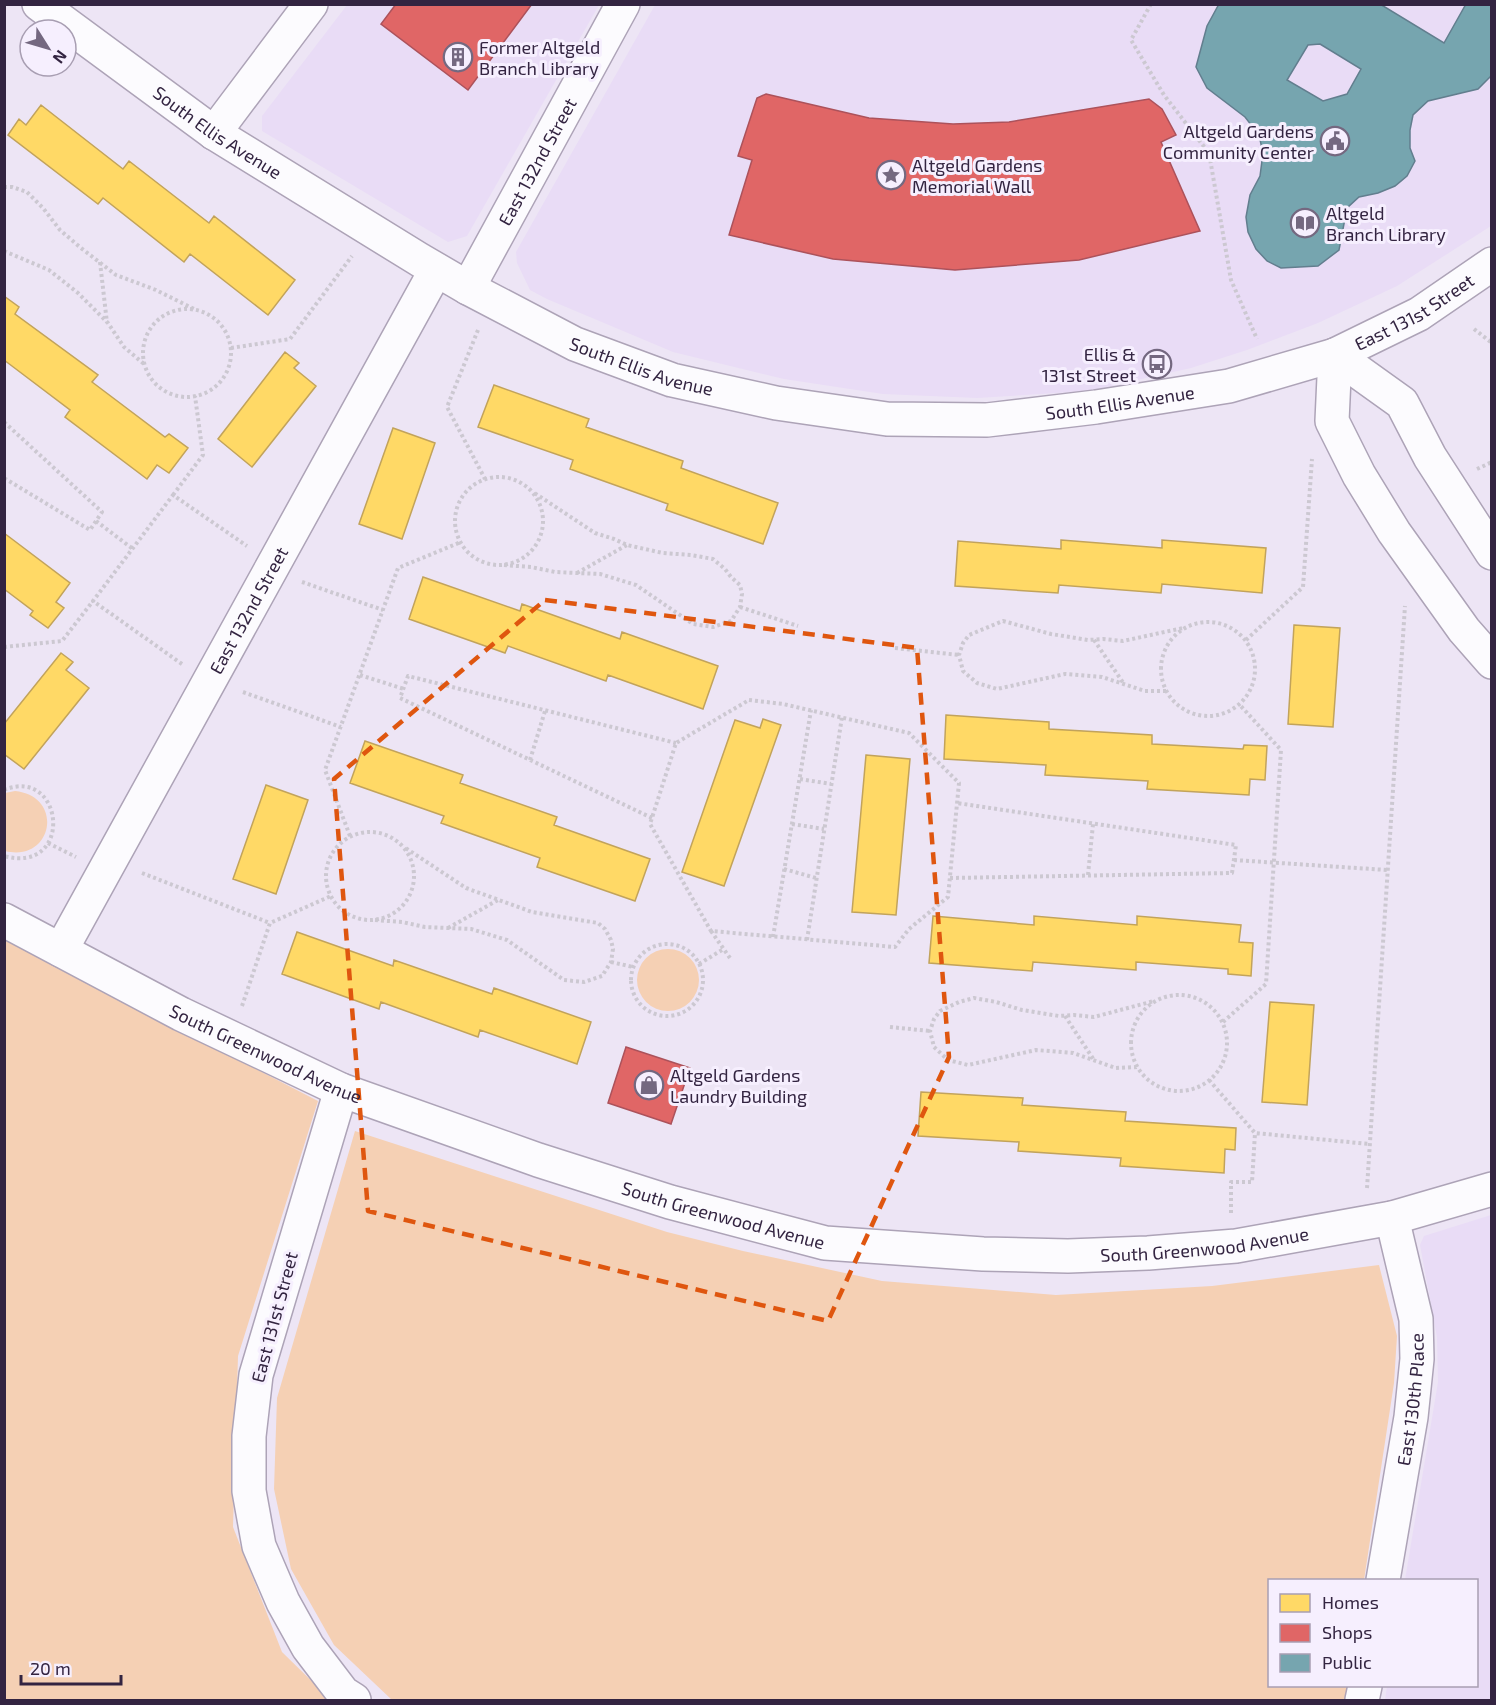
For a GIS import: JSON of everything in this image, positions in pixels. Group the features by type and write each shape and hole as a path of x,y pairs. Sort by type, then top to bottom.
{"street":[{"name":"South Ellis Avenue","path":"39,4 214,133 436,270 575,344 672,380 776,404 887,419 987,420 1096,407 1229,386 1335,355"},
{"path":"214,133 312,4"},
{"name":"East 132nd Street","path":"468,288 623,4"},
{"name":"East 131st Street","path":"1335,355 1419,314 1491,264"},
{"name":"East 132nd Street","path":"61,950 436,270"},
{"path":"1335,355 1402,403 1430,457 1491,553"},
{"path":"1335,355 1332,421 1359,475 1394,532 1464,630 1491,662"},
{"name":"South Greenwood Avenue","path":"4,920 181,1014 341,1090 538,1161 670,1202 825,1243 983,1254 1068,1256 1236,1246 1392,1218 1491,1189"},
{"name":"East 131st Street","path":"341,1090 256,1375 249,1436 249,1491 259,1546 283,1602 308,1647 344,1693 354,1701"},
{"name":"East 130th Place","path":"1383,1579 1411,1417 1417,1359 1416,1319 1392,1218"}],"path":[{"path":"1151,4 1131,40 1164,95 1209,153 1231,280 1257,339"},
{"path":"4,187 27,192 60,230 116,275 156,290 195,310 208,314 219,323 227,335 231,348 231,359 223,379 215,387 195,396 182,397 158,386 150,376 143,350 147,335 155,323 166,314 180,309 195,310"},
{"path":"231,348 290,339 356,250"},
{"path":"4,251 49,270 78,293 108,323 124,346 145,364"},
{"path":"100,262 108,323"},
{"path":"479,326 447,407 485,479"},
{"path":"1474,329 1491,343"},
{"path":"4,647 62,641 133,549 203,455 195,396"},
{"path":"4,422 102,512 90,530 4,478"},
{"path":"1246,640 1303,587 1313,457"},
{"path":"1473,470 1491,462"},
{"path":"506,477 516,479 533,492 594,533 627,545 713,560 740,585 742,594 740,607 731,621 713,627 693,624 636,585 600,574 555,572 484,562 467,551 461,542 455,524 455,514 468,489 485,479 506,477"},
{"path":"504,565 517,562 529,554 543,531 544,516 533,492"},
{"path":"173,495 248,546"},
{"path":"96,521 133,549"},
{"path":"350,836 325,770 398,568 461,542"},
{"path":"577,573 627,545"},
{"path":"299,581 383,610"},
{"path":"1366,1192 1405,600"},
{"path":"93,601 190,670"},
{"path":"740,607 798,626"},
{"path":"1166,691 1145,691 1102,677 1065,674 997,689 977,683 963,671 959,655 969,635 1003,621 1051,634 1094,640 1123,641 1183,628 1194,623 1216,622 1226,624 1235,630 1246,640 1254,655 1255,676 1247,696 1239,704 1224,713 1205,716 1182,709 1166,691 1161,677 1161,663 1165,648 1173,636 1183,628"},
{"path":"1094,640 1124,685"},
{"path":"895,648 959,655"},
{"path":"360,675 404,689"},
{"path":"652,818 399,698 408,676 676,743"},
{"path":"240,691 341,727"},
{"path":"711,931 895,947 909,929 948,897 959,783 909,732 783,704 748,700 676,743 650,824 711,931 722,950 730,958"},
{"path":"1223,1022 1266,984 1281,750 1239,704"},
{"path":"773,937 811,710"},
{"path":"530,760 545,711"},
{"path":"807,940 842,717"},
{"path":"800,779 831,784"},
{"path":"4,789 27,787 42,795 52,809 54,827 48,843 34,856 14,859 4,856"},
{"path":"950,878 1232,873 1236,845 957,803"},
{"path":"792,824 824,829"},
{"path":"1088,875 1093,824"},
{"path":"361,833 383,833 404,847 466,888 532,912 598,922 611,940 613,950 611,962 602,976 584,982 564,980 507,940 471,929 425,927 353,917 343,911 331,896 326,883 328,861 341,842 361,833"},
{"path":"48,843 77,858"},
{"path":"375,920 388,917 400,909 408,899 415,872 411,858 404,847"},
{"path":"1233,860 1387,870"},
{"path":"784,868 816,878"},
{"path":"132,869 270,923 331,896"},
{"path":"448,928 498,900"},
{"path":"242,1006 270,923"},
{"path":"665,944 682,947 695,957 699,964 703,981 702,989 699,997 688,1010 672,1016 656,1015 641,1006 632,992 633,967 649,948 665,944"},
{"path":"699,964 722,950"},
{"path":"611,962 633,967"},
{"path":"1137,1067 1116,1068 1073,1053 1036,1050 968,1065 948,1060 934,1047 930,1031 940,1011 974,998 1022,1010 1065,1016 1094,1017 1165,997 1188,995 1199,998 1217,1012 1227,1033 1228,1045 1222,1067 1209,1080 1195,1088 1173,1091 1159,1087 1146,1079 1137,1067 1132,1053 1131,1038 1135,1023 1154,1001"},
{"path":"1065,1016 1095,1061"},
{"path":"890,1027 930,1031"},
{"path":"1209,1080 1255,1133 1369,1144"},
{"path":"1231,1214 1231,1182 1252,1182 1255,1133"}],"highlighted area":[{"path":"545,600 917,648 949,1057 828,1321 368,1211 334,779"}],"shaded area":[{"path":"347,5 599,5 467,236 448,242 262,131 262,116"},
{"path":"655,5 1491,5 1491,226 1397,286 1318,323 1191,368 1088,391 977,398 883,394 784,379 673,352 530,290 517,263 516,252"},
{"path":"15,791 31,796 41,804 46,815 47,827 42,839 34,847 21,852 5,851 5,793"},
{"path":"4,939 318,1101 238,1356 233,1527 282,1652 331,1700 5,1700"},
{"path":"662,949 674,949 690,958 697,968 699,980 697,992 690,1002 674,1011 662,1011 651,1006 642,997 637,986 637,974 642,963 651,954"},
{"path":"355,1131 667,1232 882,1281 1056,1295 1212,1286 1379,1265 1397,1336 1394,1383 1364,1579 1268,1579 1268,1687 1348,1687 1346,1700 392,1700 334,1645 291,1569 274,1489 277,1398"},
{"path":"1491,1215 1491,1700 1385,1700 1387,1687 1478,1687 1478,1579 1405,1579 1438,1382 1437,1337 1420,1245 1424,1236"}],"building: Homes":[{"path":"41,105 123,169 129,161 209,223 214,216 295,280 268,315 190,254 184,262 103,198 98,204 8,135 19,119 26,125"},
{"path":"4,296 19,307 15,314 98,375 92,382 165,437 169,434 188,448 169,473 157,465 147,479 65,417 70,410 4,360"},
{"path":"285,352 299,363 294,368 316,386 252,467 218,439"},
{"path":"494,385 589,419 586,427 683,461 681,468 778,503 763,544 666,510 668,504 570,469 573,460 478,427"},
{"path":"393,428 435,443 402,539 359,524"},
{"path":"4,533 70,583 56,602 64,608 48,628 30,615 33,611 4,589"},
{"path":"1061,540 1162,548 1162,540 1266,548 1262,593 1162,584 1161,593 1059,585 1058,593 955,586 958,541 1061,549"},
{"path":"423,577 520,611 522,604 620,639 622,632 718,666 703,709 608,675 606,681 508,646 505,653 409,619"},
{"path":"1294,625 1340,628 1333,727 1288,724"},
{"path":"61,653 73,662 66,670 89,688 24,769 4,754 4,724"},
{"path":"946,715 1049,722 1049,729 1152,735 1152,744 1243,749 1244,745 1267,746 1265,780 1250,779 1249,795 1147,789 1148,781 1045,775 1046,765 944,759"},
{"path":"763,719 781,725 724,886 682,872 735,720 760,728"},
{"path":"365,741 463,775 460,783 557,817 554,825 650,859 635,901 537,867 540,858 441,823 444,816 350,783"},
{"path":"866,755 910,759 896,915 852,912"},
{"path":"266,785 308,800 276,894 233,879"},
{"path":"933,916 1034,925 1034,916 1137,925 1137,916 1241,925 1239,942 1253,943 1251,976 1228,974 1228,969 1136,962 1136,970 1033,962 1032,971 929,963"},
{"path":"297,932 393,966 394,960 492,994 494,988 591,1022 577,1064 480,1030 478,1037 381,1002 379,1009 282,974"},
{"path":"1270,1002 1314,1005 1307,1105 1262,1102"},
{"path":"921,1092 1023,1098 1022,1105 1126,1112 1125,1121 1236,1128 1235,1150 1225,1149 1224,1173 1120,1166 1121,1158 1018,1151 1019,1142 918,1136"}],"building: Shops":[{"name":"Former Altgeld Branch Library","path":"396,4 532,4 468,90 381,24"},
{"path":"766,94 869,118 953,124 1009,122 1149,99 1162,109 1176,135 1161,142 1200,231 1079,260 955,270 833,259 729,235 752,160 738,156 757,98"},
{"name":"Altgeld Gardens Laundry Building","path":"626,1047 690,1068 671,1124 608,1103"}],"building: Public":[{"name":"Altgeld Gardens Community Center","path":"1219,4 1380,4 1444,43 1466,4 1492,4 1492,75 1478,89 1428,101 1413,115 1410,148 1415,161 1407,176 1395,186 1359,197 1347,208 1339,250 1318,266 1281,268 1267,261 1256,249 1248,232 1246,217 1250,195 1260,176 1263,153 1259,135 1245,117 1207,88 1196,67 1207,26","holes":["1320,44 1361,69 1347,94 1323,101 1287,80 1308,45"]}],"place":[{"name":"Former Altgeld Branch Library","path":"458,57"},
{"name":"Altgeld Gardens Community Center","path":"1335,141"},
{"name":"Altgeld Gardens Memorial Wall","path":"891,175"},
{"name":"Altgeld Branch Library","path":"1305,223"},
{"name":"Ellis & 131st Street","path":"1157,364"},
{"name":"Altgeld Gardens Laundry Building","path":"649,1085"}]}
